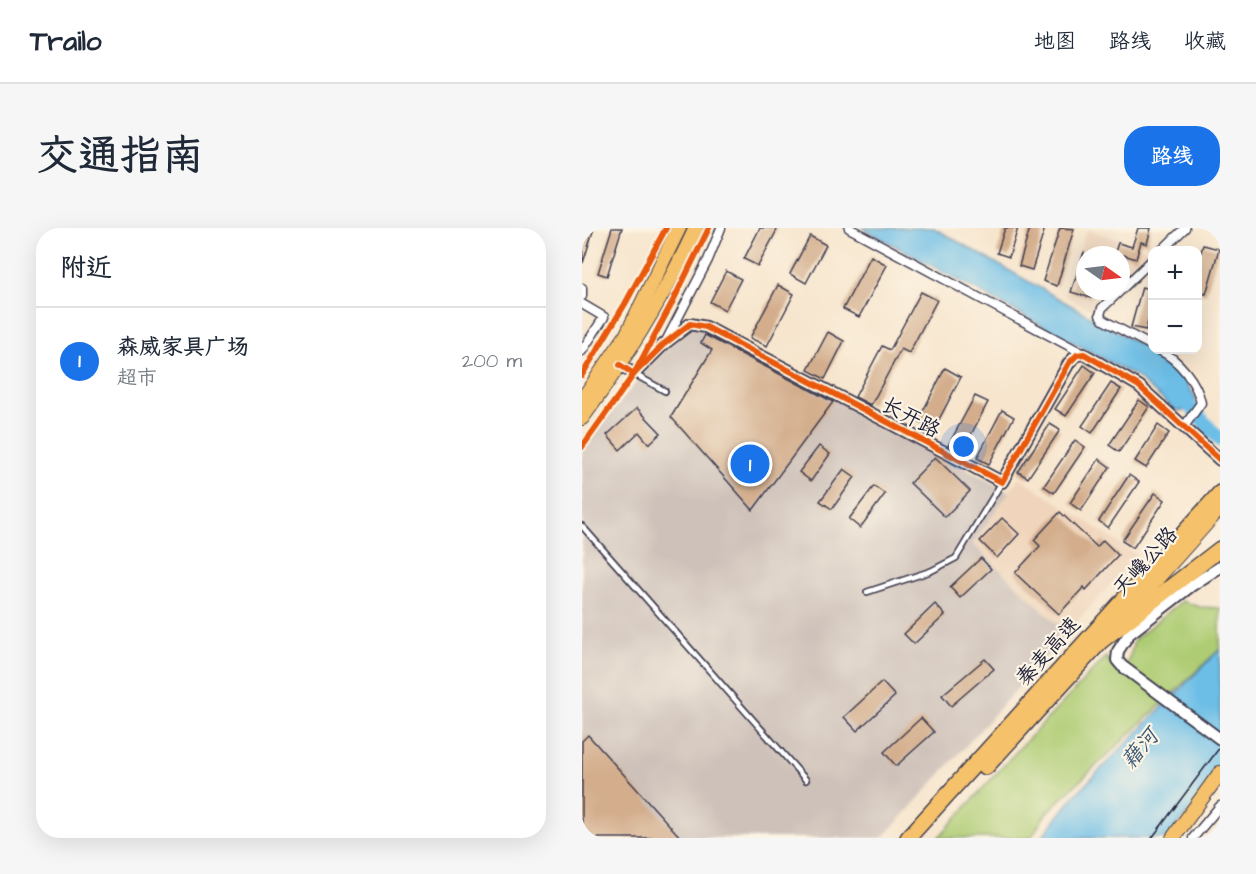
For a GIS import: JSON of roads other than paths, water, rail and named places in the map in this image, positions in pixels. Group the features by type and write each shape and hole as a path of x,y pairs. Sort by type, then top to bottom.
{"highway":[{"name":"秦麦高速","path":"908,838 1220,493"},
{"name":"秦麦高速","path":"921,838 1101,641 1220,549"}],"main road":[{"path":"582,400 626,336 679,228"},
{"path":"582,418 620,365 678,267 696,228"},
{"name":"天巉公路","path":"1101,641 1220,508"},
{"path":"1173,838 1220,773"},
{"path":"1182,838 1220,786"}],"street":[{"path":"664,344 708,260 721,228"},
{"path":"849,228 1139,386 1220,460"},
{"path":"1166,246 1185,228"},
{"path":"1130,281 1148,264"},
{"path":"582,288 582,296"},
{"path":"1110,300 1102,308 1100,315 1103,320 1148,344"},
{"path":"582,304 604,317 582,351"},
{"name":"长开路","path":"634,374 664,344 690,324 706,327 1002,482"},
{"path":"1002,482 1069,363 1077,355 1084,354"},
{"path":"1168,354 1181,367 1200,396 1201,403 1183,428"},
{"path":"620,365 634,374"},
{"path":"1220,567 1191,585 1129,634 1118,651 1117,660 1220,739"},
{"path":"1193,838 1220,806"}],"lane":[{"path":"582,447 634,374 665,391"},
{"path":"867,592 931,571 956,558 1002,482"},
{"path":"582,526 806,780"}],"water":[{"path":"862,228 934,228 1148,349 1148,354 1156,354 1178,369 1196,399 1188,411 1175,410 1137,377"},
{"name":"藉河","path":"1220,649 1220,773 1167,838 1041,838 1075,795"}],"waterway":[{"path":"1186,402 1220,440"}],"tram line":[{"path":"1152,838 1220,747"}],"place":[{"name":"森威家具广场","path":"750,464"}]}
